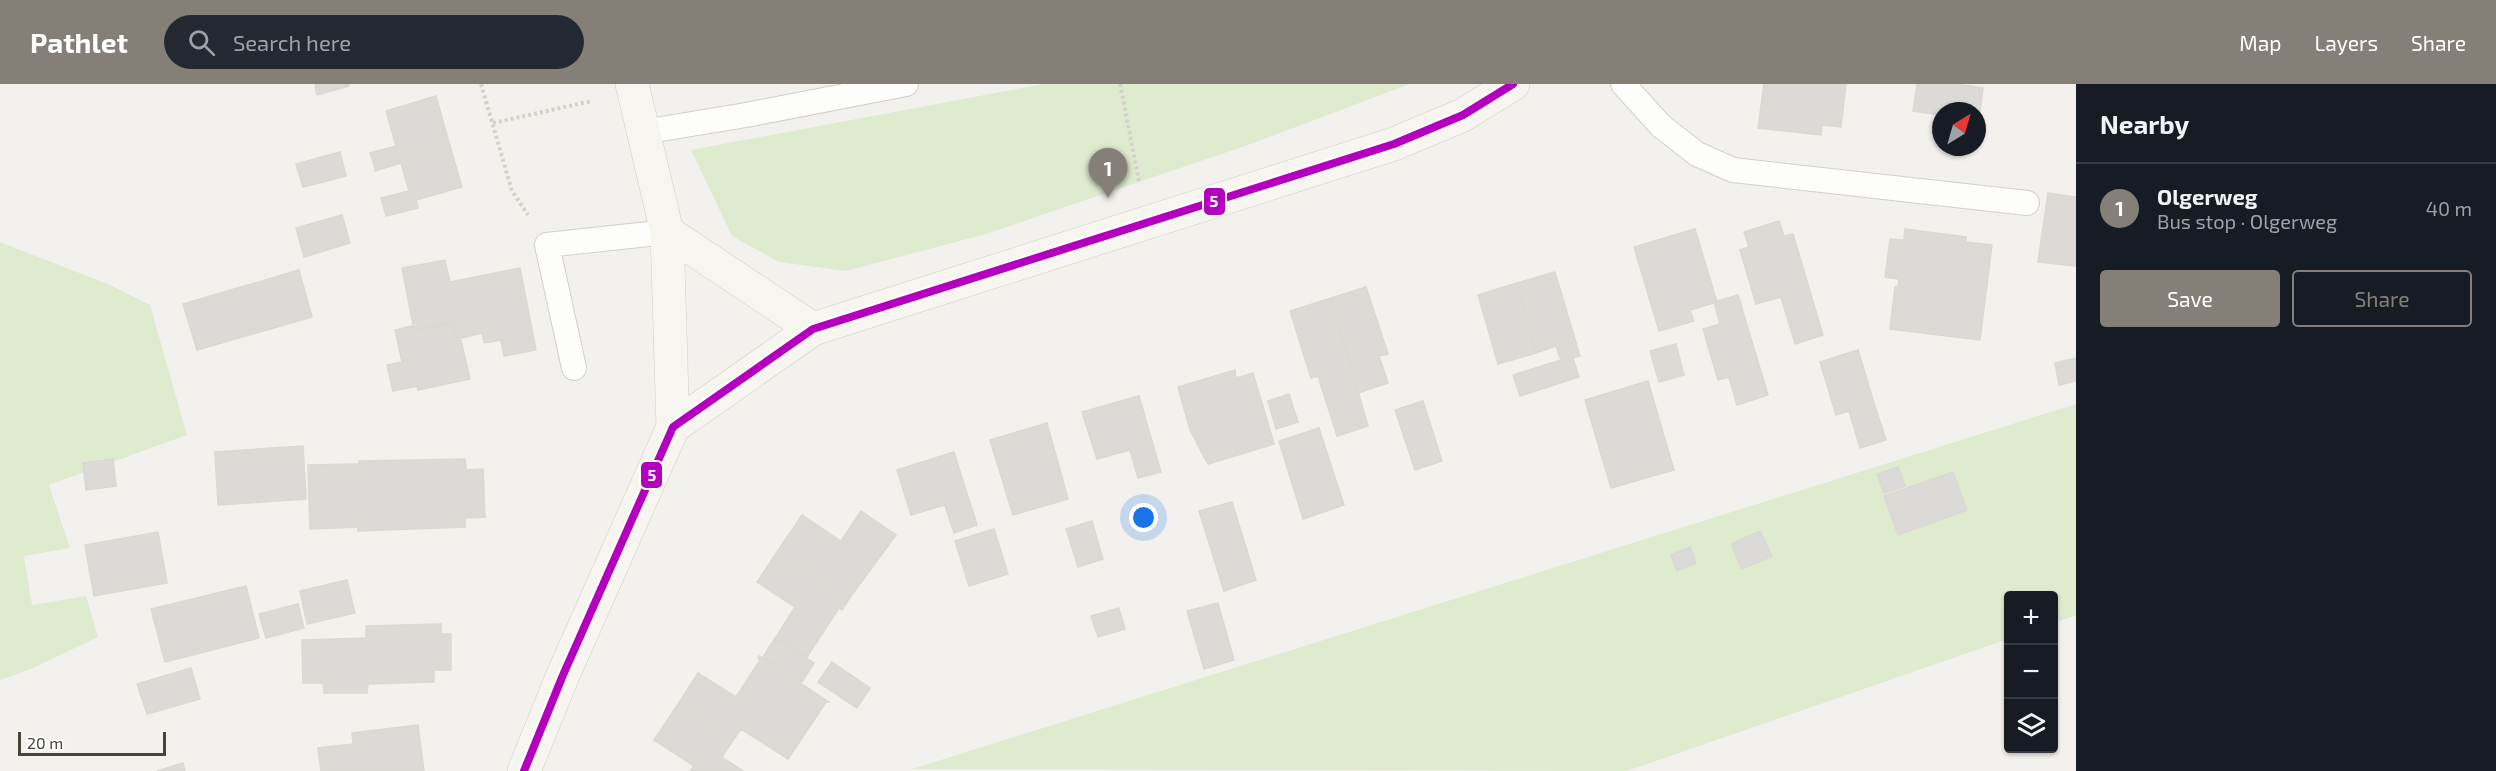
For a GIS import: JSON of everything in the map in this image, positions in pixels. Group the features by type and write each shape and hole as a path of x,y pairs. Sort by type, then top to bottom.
{"street":[{"path":"673,427 813,329 1394,144 1462,115 1513,84"},
{"path":"524,771 563,675 673,427 667,232 633,88"},
{"path":"667,232 813,329"}],"lane":[{"path":"643,132 906,84"},
{"path":"1623,84 1661,126 1697,154 1733,170 2027,203"},
{"path":"574,368 548,245 667,232"}],"path":[{"path":"481,84 512,191 548,245"},
{"path":"1120,84 1147,222"},
{"path":"493,123 633,88"}],"green space":[{"path":"1043,84 1410,84 1248,145 986,234 846,271 779,262 732,236 691,150"},
{"path":"0,242 110,285 150,305 187,435 49,485 70,548 24,556 32,605 86,596 98,637 31,669 0,680"},
{"path":"2076,404 2076,615 2058,622 2058,591 2004,591 2004,640 1627,771 912,769"}],"building":[{"path":"315,84 349,84 349,86 317,95"},
{"path":"1764,84 1846,84 1841,127 1822,125 1821,135 1758,128"},
{"path":"1917,84 1957,84 1983,88 1981,102 1932,102 1932,114 1913,111"},
{"path":"436,96 450,146 375,167 370,153 396,146 386,111"},
{"path":"450,146 462,187 416,200 418,208 386,216 381,198 409,191 401,163 375,171 375,167"},
{"path":"340,152 346,176 303,187 296,164"},
{"path":"2048,193 2076,197 2076,266 2038,262"},
{"path":"342,215 350,243 304,257 296,228"},
{"path":"1779,221 1784,236 1793,234 1823,335 1795,344 1781,297 1756,304 1740,250 1749,247 1744,232"},
{"path":"1695,229 1717,302 1690,310 1694,321 1659,331 1634,247"},
{"path":"1905,229 1966,237 1966,242 1992,245 1980,340 1890,329 1895,287 1898,287 1899,279 1885,277 1890,239 1904,240"},
{"path":"445,260 450,282 520,268 536,350 504,356 501,340 484,343 482,333 457,339 453,322 455,321 414,330 402,268"},
{"path":"299,270 312,317 197,350 183,304"},
{"path":"1555,272 1580,356 1573,358 1579,377 1520,396 1513,375 1561,360 1556,346 1536,353 1517,283"},
{"path":"1517,283 1536,353 1498,364 1478,295"},
{"path":"1366,287 1388,354 1379,356 1388,383 1358,393 1331,298"},
{"path":"1738,295 1768,395 1737,405 1729,377 1718,380 1703,329 1720,324 1714,302"},
{"path":"1331,298 1368,426 1337,436 1318,376 1311,378 1290,311"},
{"path":"452,323 456,341 461,340 470,379 418,390 417,386 393,391 387,365 402,362 395,330 412,326 413,332"},
{"path":"1676,344 1684,375 1659,382 1650,351"},
{"path":"1858,350 1874,403 1836,415 1820,362"},
{"path":"2076,358 2076,381 2059,385 2055,363"},
{"path":"1235,370 1236,378 1253,373 1274,444 1208,464 1190,430 1178,387"},
{"path":"1648,381 1674,470 1611,488 1585,400"},
{"path":"1289,394 1298,422 1276,429 1268,401"},
{"path":"1139,396 1161,472 1138,478 1130,450 1097,459 1082,412"},
{"path":"1423,401 1442,461 1415,470 1395,410"},
{"path":"1874,403 1886,440 1860,448 1849,411"},
{"path":"1047,423 1068,499 1013,515 990,440"},
{"path":"1319,428 1344,505 1303,519 1279,441"},
{"path":"303,446 306,499 218,505 215,452"},
{"path":"954,452 977,525 954,533 945,505 911,515 897,470"},
{"path":"113,459 116,486 86,490 83,463"},
{"path":"465,459 466,470 483,469 485,517 465,518 465,527 358,531 358,527 310,529 308,465 359,464 359,461"},
{"path":"1898,467 1905,486 1884,493 1877,474"},
{"path":"1953,472 1967,510 1898,535 1884,496"},
{"path":"1232,502 1256,580 1224,591 1199,511"},
{"path":"861,511 896,535 849,599 777,552 802,515 841,541"},
{"path":"1092,521 1103,559 1078,567 1066,529"},
{"path":"994,529 1008,574 969,586 955,541"},
{"path":"1760,531 1772,556 1742,569 1731,544"},
{"path":"158,532 167,583 94,596 85,545"},
{"path":"1690,547 1696,563 1677,571 1671,555"},
{"path":"777,552 849,599 842,610 839,608 807,657 776,637 795,607 757,582"},
{"path":"347,580 355,613 307,624 300,591"},
{"path":"246,586 259,638 165,662 151,609"},
{"path":"1218,603 1234,660 1204,669 1187,611"},
{"path":"298,604 304,628 266,638 259,614"},
{"path":"1119,608 1125,629 1098,637 1091,616"},
{"path":"441,624 441,634 451,634 451,670 434,670 434,682 368,684 367,693 324,693 323,683 303,683 302,640 366,638 366,626"},
{"path":"775,638 814,663 802,682 763,657"},
{"path":"759,656 829,702 826,702 788,759 741,729 732,742 678,704 698,673 736,697 760,660"},
{"path":"832,662 870,688 857,708 818,682"},
{"path":"191,668 200,699 147,714 137,684"},
{"path":"678,704 732,742 722,757 743,771 690,771 694,766 654,740"},
{"path":"418,725 424,771 321,771 318,748 353,744 352,733"},
{"path":"183,763 185,771 157,771"}],"transit line":[{"name":"5","path":"524,771 563,675 673,427 813,329 1394,144 1463,115 1513,84"}],"place":[{"name":"Olgerweg","path":"1108,198"}]}
